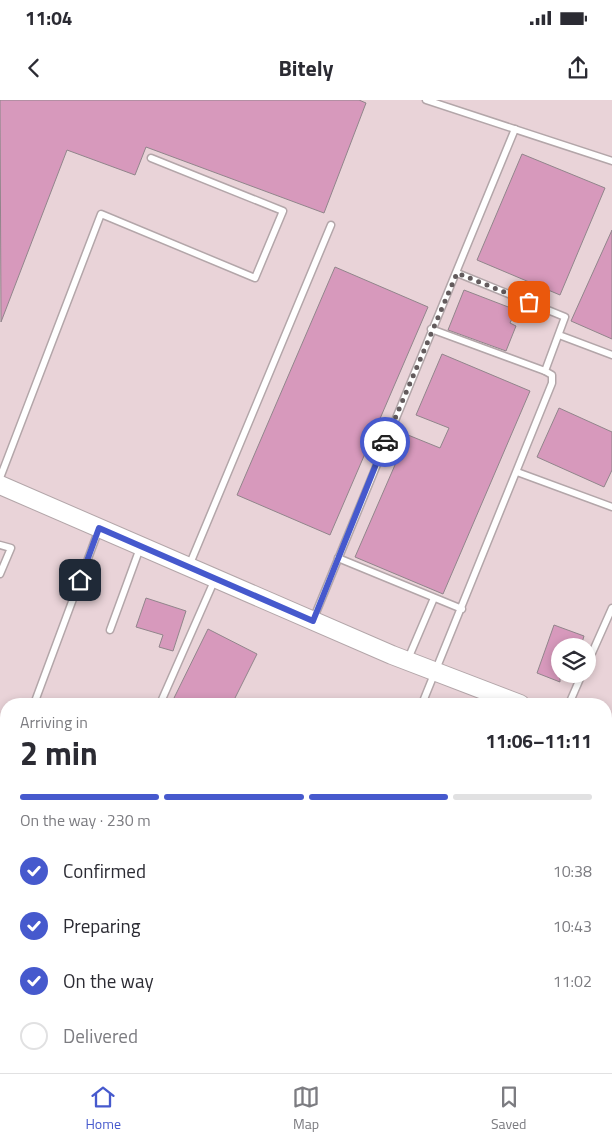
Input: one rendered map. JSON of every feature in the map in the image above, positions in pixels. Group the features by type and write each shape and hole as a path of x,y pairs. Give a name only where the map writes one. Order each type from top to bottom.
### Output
{"street":[{"path":"0,485 313,621 505,698"}],"lane":[{"path":"426,100 612,161"},
{"path":"313,621 431,329 457,273 515,129"},
{"path":"0,478 101,214 255,278 283,211 151,158"},
{"path":"188,567 331,225"},
{"path":"457,273 565,317 545,371"},
{"path":"425,698 552,383 552,375 545,371 431,329"},
{"path":"559,335 612,355"},
{"path":"516,472 612,507"},
{"path":"36,698 99,528"},
{"path":"0,545 11,548 0,574"},
{"path":"110,630 141,546"},
{"path":"338,558 462,609"},
{"path":"163,698 214,579"},
{"path":"407,660 434,598"},
{"path":"596,644 612,608"},
{"path":"572,698 578,683"}],"shaded area":[{"path":"0,100 612,100 612,698 0,698"}],"building":[{"path":"0,100 359,100 366,103 324,213 146,147 135,175 67,150 1,322"},
{"path":"522,154 605,188 560,295 477,260"},
{"path":"612,230 612,339 571,321"},
{"path":"335,267 428,307 330,535 237,495"},
{"path":"464,290 516,310 510,323 516,326 506,351 448,330"},
{"path":"442,354 530,391 443,594 355,557 408,435 440,448 449,428 416,415"},
{"path":"559,408 612,432 612,470 604,487 537,457"},
{"path":"146,598 186,611 173,651 159,647 163,635 136,627"},
{"path":"554,625 584,636 583,638 551,638 551,678 537,673"},
{"path":"208,629 257,654 235,698 174,698"}],"way so far":[{"path":"385,442 431,329 457,273 529,302"}],"route":[{"path":"80,580 99,528 313,621 385,442"}]}
